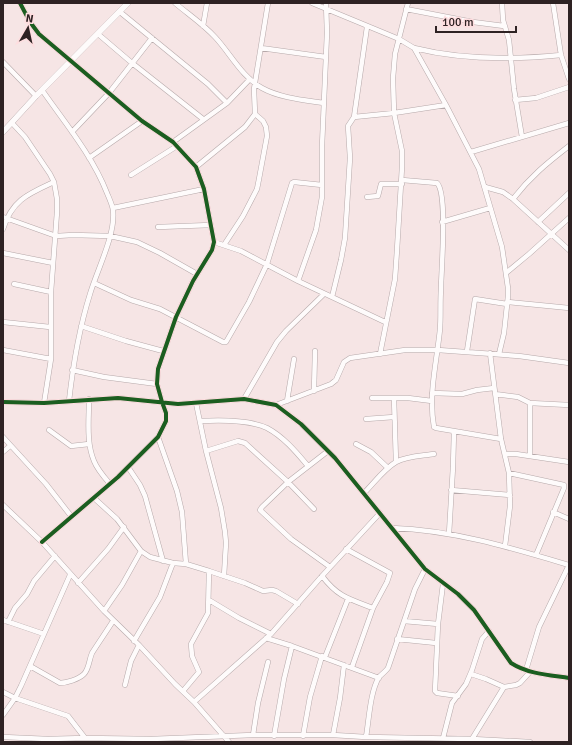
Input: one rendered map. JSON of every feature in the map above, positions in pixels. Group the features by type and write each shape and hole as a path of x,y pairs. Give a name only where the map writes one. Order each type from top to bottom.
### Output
{"street":[{"path":"20,3 35,29 142,122 173,142 196,168 204,189 214,242 208,258 197,274 176,316 163,351 158,369 157,384 166,413 166,420 158,437 110,484 42,542"},
{"path":"4,130 128,3"},
{"path":"175,3 214,36 255,83 268,91 324,103"},
{"path":"203,26 207,3"},
{"path":"196,168 245,127 255,114 255,83 262,32 268,3"},
{"path":"312,3 399,39 414,48 429,52 482,58 560,55"},
{"path":"298,281 316,230 320,212 326,57 326,3"},
{"path":"380,354 395,279 402,182 402,151 394,113 394,64 408,3"},
{"path":"502,3 503,20 509,40 515,100 522,137"},
{"path":"553,3 560,55 569,79"},
{"path":"406,9 473,22 504,26"},
{"path":"120,12 208,84 227,103"},
{"path":"332,297 342,260 345,238 350,158 348,126 354,117 367,26"},
{"path":"98,34 203,119"},
{"path":"72,132 109,94 152,38"},
{"path":"261,48 326,57"},
{"path":"414,48 471,152 485,187 502,247 508,288 504,333 499,354"},
{"path":"3,62 36,96"},
{"path":"173,142 227,103 250,79"},
{"path":"515,100 543,96 569,87"},
{"path":"42,90 94,166 113,208 110,236 81,326 72,370 69,401"},
{"path":"354,117 394,113 446,104"},
{"path":"224,245 243,216 257,189 267,136 266,126 255,114"},
{"path":"89,158 142,122"},
{"path":"12,123 32,146 54,182 57,212 51,292 51,359 44,403"},
{"path":"471,152 569,123"},
{"path":"131,175 177,146"},
{"path":"512,199 527,181 569,146"},
{"path":"3,229 5,217 20,200 27,194 54,182"},
{"path":"368,197 378,196 381,184 402,182 437,183 439,185 442,208 440,327 432,393 434,427 500,439"},
{"path":"94,283 130,300 160,309 176,316 223,342 226,342 249,302 267,264 292,183 322,185"},
{"path":"485,187 503,192 552,233 569,250"},
{"path":"113,208 204,189"},
{"path":"538,222 569,193"},
{"path":"442,222 490,208"},
{"path":"5,217 56,236 110,236 136,242 146,245 197,274"},
{"path":"506,273 569,218"},
{"path":"158,227 211,225"},
{"path":"214,242 241,251 324,294 386,322"},
{"path":"3,254 53,263"},
{"path":"14,284 51,292"},
{"path":"244,399 277,342 324,294"},
{"path":"467,351 475,299 569,308"},
{"path":"3,322 50,327"},
{"path":"81,326 126,341 163,351"},
{"path":"3,350 51,359"},
{"path":"276,405 314,391 336,380 344,362 347,359 405,350 467,351 569,363"},
{"path":"314,391 315,351"},
{"path":"490,353 500,439 509,472 510,495 505,546"},
{"path":"288,401 294,359"},
{"path":"72,370 110,378 157,384"},
{"path":"432,393 462,394 476,390 494,388"},
{"path":"495,394 518,397 530,403 569,405"},
{"path":"3,402 44,403 118,398 173,404 244,399 276,405 302,424 328,451 425,569 464,600 474,610 511,663 516,667 528,671 569,678"},
{"path":"372,398 432,401"},
{"path":"394,398 396,462"},
{"path":"89,399 89,444 94,463 110,484"},
{"path":"196,403 220,508 226,543 224,576"},
{"path":"530,403 530,456"},
{"path":"366,419 394,417"},
{"path":"200,421 232,421 266,428 275,433 296,452 308,466"},
{"path":"49,430 72,446 89,444"},
{"path":"449,534 454,431"},
{"path":"3,437 46,484 71,516"},
{"path":"158,437 177,491 182,512 186,564"},
{"path":"206,451 242,441 288,482 314,509"},
{"path":"356,444 371,452 388,468"},
{"path":"3,452 10,446"},
{"path":"328,451 288,482 260,510 291,539 330,567"},
{"path":"364,493 388,468 396,462 434,454"},
{"path":"505,454 569,462"},
{"path":"128,467 140,485 145,496 163,561"},
{"path":"509,472 561,483 564,485 536,555"},
{"path":"451,490 510,495"},
{"path":"94,498 114,516 142,551 150,557 173,563 186,564 245,583 263,591 276,591 298,604"},
{"path":"3,506 42,542 70,575 194,702 229,742"},
{"path":"553,512 569,519"},
{"path":"194,702 271,634 346,549 380,514"},
{"path":"78,583 101,558 124,527"},
{"path":"392,528 449,534 505,546 569,565 539,627 528,671 520,683 504,687 471,674"},
{"path":"346,549 388,571 390,574 373,608 352,667"},
{"path":"104,611 122,585 142,551"},
{"path":"8,622 15,608 55,556"},
{"path":"134,641 160,597 173,563"},
{"path":"366,737 373,694 379,678 388,668 415,589 425,569"},
{"path":"183,691 199,672 192,656 192,644 207,617 209,610 209,571"},
{"path":"3,715 15,698 70,575"},
{"path":"322,576 331,588 348,599 373,608"},
{"path":"443,584 436,643 435,692 458,696"},
{"path":"303,736 310,697 323,657 348,599"},
{"path":"209,600 239,618 271,634"},
{"path":"3,620 44,634"},
{"path":"30,666 60,683 64,683 83,675 93,652 114,621"},
{"path":"404,621 438,624"},
{"path":"443,740 452,703 466,684 471,674 482,639 489,631"},
{"path":"266,638 352,667 379,678"},
{"path":"398,639 436,643"},
{"path":"125,685 131,661 139,645"},
{"path":"274,736 284,679 292,646"},
{"path":"253,734 258,703 268,662"},
{"path":"333,735 344,665"},
{"path":"472,739 504,687"},
{"path":"3,692 15,698 68,716 86,739"},
{"path":"3,737 48,740 86,739 151,741 253,734 274,736 333,735 530,742"}],"cycle path":[{"path":"20,3 30,22 39,34 142,121 173,142 196,167 204,189 214,242 212,250 193,281 176,317 158,369 157,384 166,413 166,421 158,437 118,477 42,542"},
{"path":"3,402 44,403 118,398 178,404 244,399 276,405 301,424 335,458 425,569 458,594 474,610 511,663 524,670 569,678"}]}
